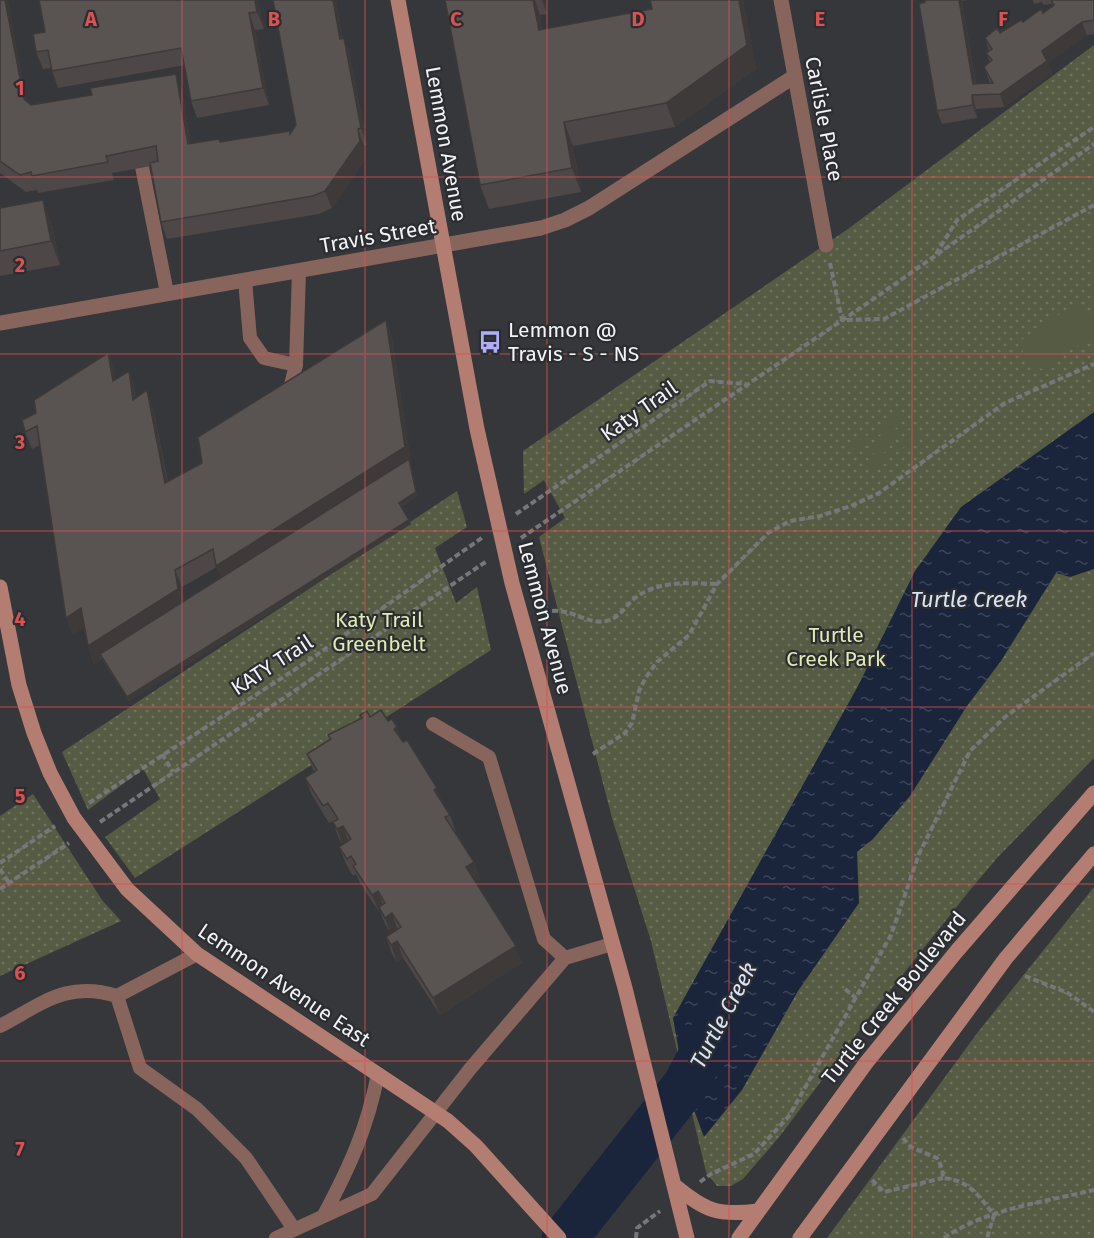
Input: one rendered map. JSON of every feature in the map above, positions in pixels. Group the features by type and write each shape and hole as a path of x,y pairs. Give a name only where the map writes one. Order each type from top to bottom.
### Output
{"main road":[{"name":"Lemmon Avenue","path":"398,0 477,429 512,583 625,988 687,1238"},
{"name":"Lemmon Avenue East","path":"0,587 20,685 34,733 50,773 74,818 101,857 134,896 197,954 442,1117 476,1146 559,1238"},
{"name":"Turtle Creek Boulevard","path":"739,1238 889,1035 956,952 1094,793"},
{"path":"800,1238 1006,958 1094,854"},
{"path":"674,1185 691,1199 719,1213 758,1211"}],"street":[{"name":"Carlisle Place","path":"781,0 826,245"},
{"name":"Travis Street","path":"0,323 542,228 566,220 589,208 795,76"}],"lane":[{"path":"142,167 167,293"},
{"path":"291,385 296,365 299,271"},
{"path":"245,280 250,338 264,358 296,365"},
{"path":"433,724 489,756 544,939 565,957"},
{"path":"276,1238 372,1194 442,1117 470,1069 565,957 612,944"},
{"path":"0,1026 68,990 99,990 117,996 197,954"},
{"path":"117,996 140,1068 196,1109 246,1158 294,1229"},
{"path":"324,1215 361,1141 370,1114 378,1074"}],"path":[{"path":"933,258 957,220 1094,127"},
{"path":"558,513 933,258 1094,144"},
{"path":"842,320 884,320 1094,205"},
{"path":"826,245 842,320"},
{"path":"593,754 626,733 632,723 639,691 646,677 662,657 689,635 717,584 778,526 851,506 879,493 992,411 1094,364"},
{"name":"Katy Trail","path":"555,488 710,381 747,384"},
{"name":"KATY Trail","path":"148,764 308,661 438,567"},
{"path":"552,611 572,612 588,620 605,622 613,619 634,598 653,588 674,583 717,584"},
{"path":"161,781 445,589"},
{"path":"711,1174 754,1154 789,1116 891,935 919,854 970,751 1005,717 1094,653"},
{"path":"162,754 173,772"},
{"path":"0,869 9,884"},
{"path":"0,889 15,880"},
{"path":"1025,976 1068,993 1094,1012"},
{"path":"844,989 856,998"},
{"path":"903,1138 911,1147 937,1158 942,1168 943,1178"},
{"path":"872,1180 884,1192 943,1178 964,1183 975,1190 994,1215"},
{"path":"944,1238 962,1225 1094,1190"},
{"path":"987,1238 994,1215"},
{"path":"636,1238 637,1228 646,1221"}],"green space":[{"name":"Turtle Creek Park","path":"1094,45 1094,758 998,857 970,890 876,1008 780,1136 743,1179 731,1186 717,1186 706,1172 651,941 612,818 539,537 565,518 544,480 524,494 523,451 848,229"},
{"path":"1073,305 1080,306 1094,326 1093,335 1043,369 1032,367 1020,346 1023,339"},
{"path":"900,413 903,418 853,453 849,448"},
{"path":"907,422 911,427 861,462 857,457"},
{"path":"915,431 919,436 869,472 865,467"},
{"name":"Katy Trail Greenbelt","path":"457,491 467,527 435,548 456,603 477,587 491,650 135,878 105,837 160,799 143,769 88,810 62,752"},
{"path":"33,794 102,900 121,921 0,976 0,816"},
{"path":"1094,887 1094,1238 827,1238 978,1032"}],"water":[{"name":"Turtle Creek","path":"1094,412 1094,569 1070,577 1056,573 1001,661 967,706 910,796 873,839 857,852 859,903 798,991 742,1090 704,1137 685,1086 673,1018 858,686 915,571 961,507"}],"building":[{"path":"0,0 5,0 24,99 31,105 92,95 90,88 176,74 188,144 219,139 220,142 290,131 290,134 296,125 273,0 333,0 340,39 344,38 361,128 358,129 360,141 325,191 313,196 161,222 150,163 158,161 156,146 106,156 108,162 32,176 31,172 20,175 0,161"},
{"path":"39,0 255,0 257,12 249,13 263,88 191,101 181,48 52,71 48,50 36,52 33,34 45,32"},
{"path":"445,0 533,0 539,30 652,9 650,0 739,0 747,45 666,103 564,122 572,168 480,185"},
{"path":"925,0 959,0 973,84 993,83 984,67 992,60 986,53 992,49 985,38 997,28 1000,33 1021,20 1023,22 1041,9 1043,13 1054,5 1051,0 1094,0 1094,20 1082,22 1042,51 1047,61 1000,94 972,95 973,105 937,111 919,4"},
{"path":"43,200 51,241 0,251 0,208"},
{"path":"386,320 405,447 216,566 213,549 175,570 178,589 88,646 81,608 66,618 37,426 25,432 22,420 36,413 34,400 108,353 113,381 129,371 133,400 147,390 165,483 202,463 198,437"},
{"path":"409,459 416,492 399,503 409,520 127,697 100,654"},
{"path":"381,710 388,721 392,719 397,727 394,729 403,742 407,740 437,788 434,790 450,815 445,817 474,862 466,867 516,946 433,998 397,941 391,945 386,937 401,927 392,913 385,918 379,907 385,903 378,891 372,895 353,866 356,864 351,856 347,859 339,847 351,839 343,826 337,829 333,822 338,819 328,803 323,806 305,778 317,770 307,754 331,739 328,735 362,718 360,715 367,711 370,717"}],"waterway":[{"name":"Turtle Creek","path":"565,1238 685,1086 715,1030"}],"place":[{"name":"Lemmon @ Travis - S - NS","path":"490,342"}]}
